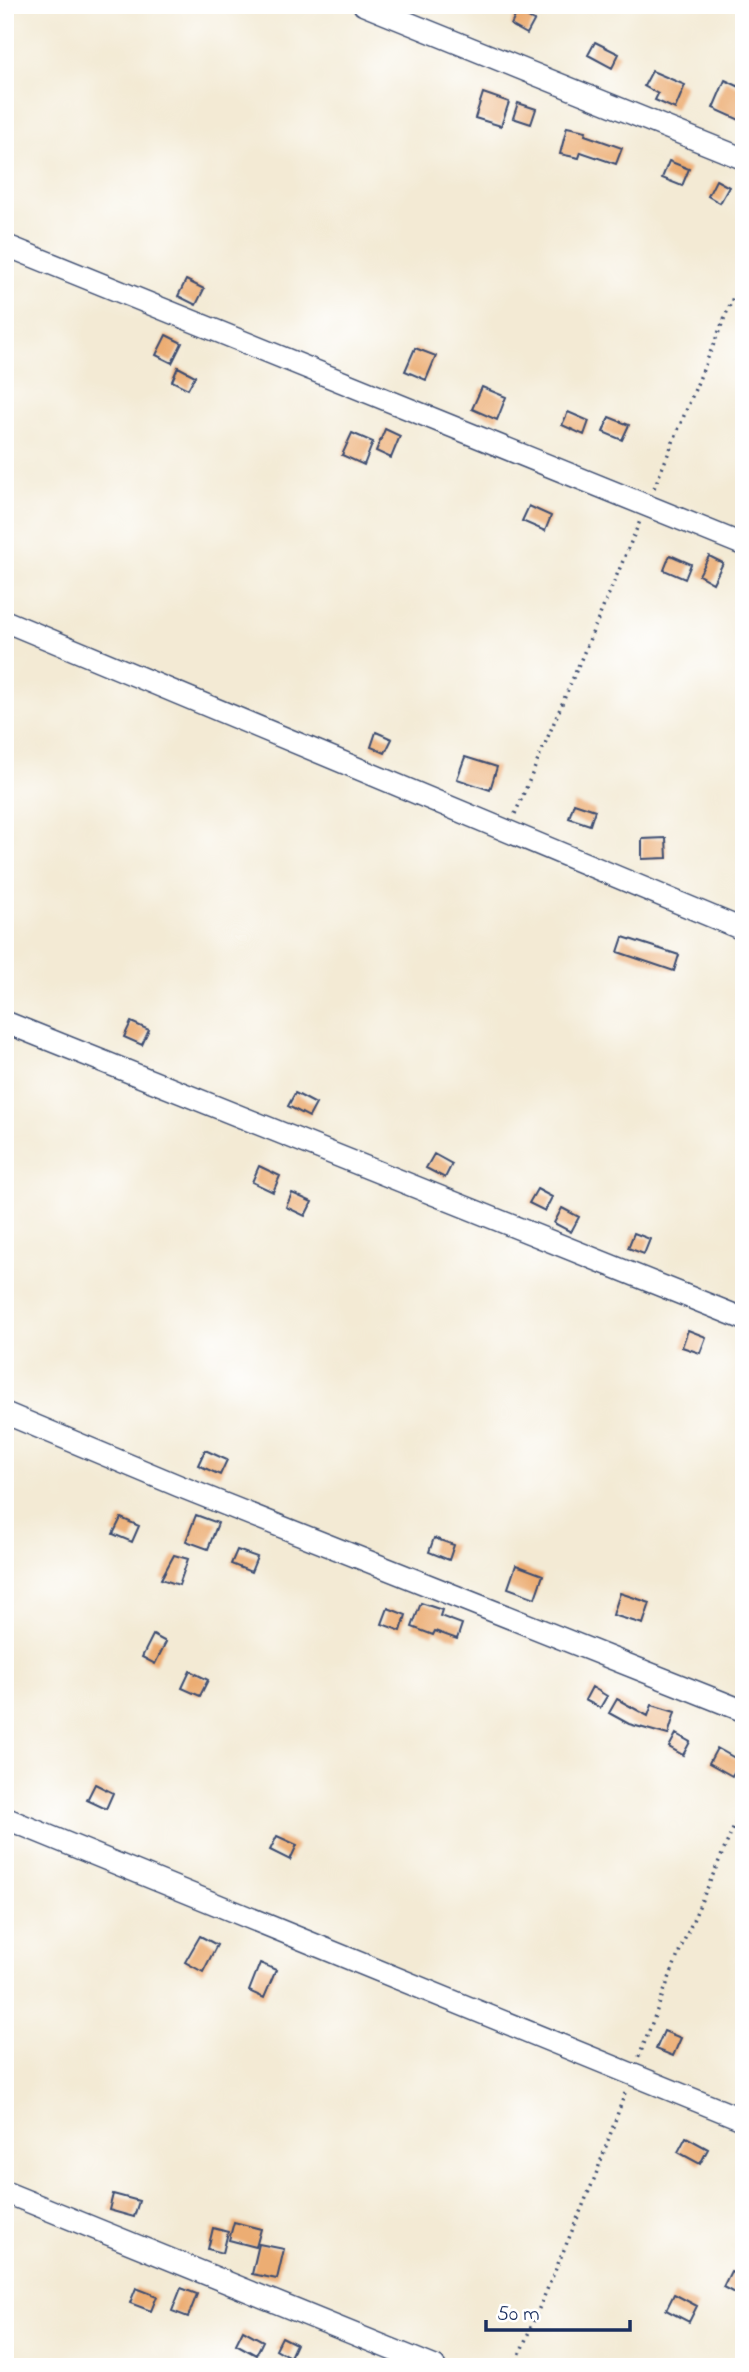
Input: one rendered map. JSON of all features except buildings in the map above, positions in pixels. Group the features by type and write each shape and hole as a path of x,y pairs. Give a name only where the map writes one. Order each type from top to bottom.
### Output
{"street":[{"path":"364,5 744,159"},
{"path":"5,245 744,545"},
{"path":"5,621 744,930"},
{"path":"5,1022 744,1319"},
{"path":"5,1413 179,1486 744,1711"},
{"path":"5,1818 744,2120"},
{"path":"5,2192 435,2367"}],"path":[{"path":"508,832 744,271"}]}
